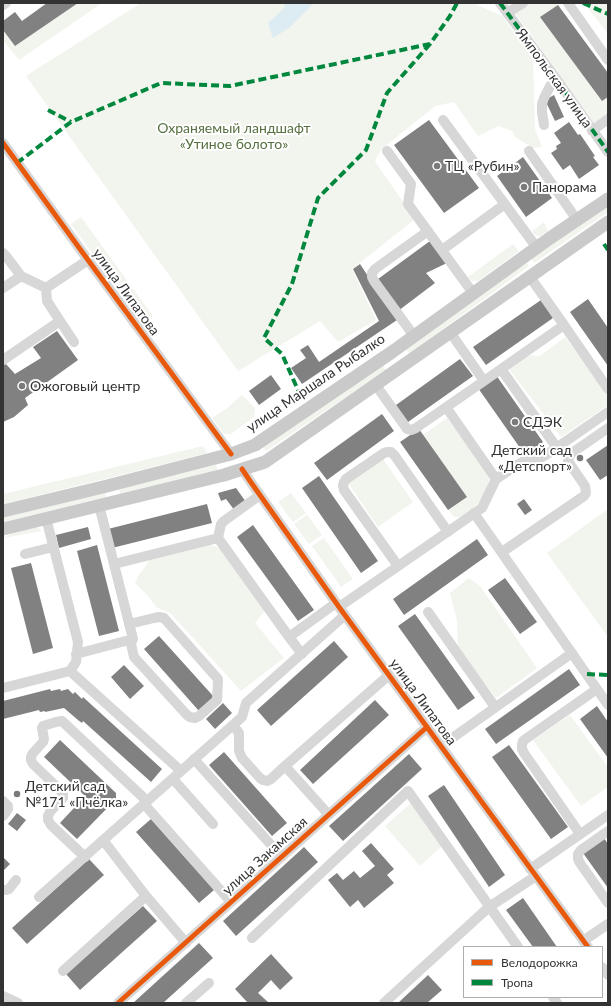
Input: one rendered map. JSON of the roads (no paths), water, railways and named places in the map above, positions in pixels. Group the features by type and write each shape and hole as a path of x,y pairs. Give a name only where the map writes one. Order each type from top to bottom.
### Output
{"main road":[{"name":"улица Маршала Рыбалко","path":"3,511 231,454 255,445 392,352 473,293 608,199"},
{"path":"3,529 224,475 265,462 608,222"},
{"path":"392,352 387,358 389,365 396,367 403,365"},
{"name":"улица Липатова","path":"231,454 242,469"},
{"path":"103,487 111,493 104,504"}],"street":[{"name":"Ямпольская улица","path":"500,3 608,152"},
{"path":"507,13 523,3"},
{"path":"568,3 608,60"},
{"path":"544,125 542,104 550,86 557,80"},
{"path":"592,131 608,119"},
{"path":"443,120 537,248"},
{"name":"улица Липатова","path":"3,143 231,454"},
{"path":"387,151 411,184 408,204 473,293"},
{"path":"529,151 577,220"},
{"path":"442,250 504,204"},
{"path":"414,336 374,281 372,273 375,269 428,231"},
{"path":"3,253 20,276 46,288"},
{"path":"46,288 88,260"},
{"path":"3,288 20,276"},
{"path":"530,276 608,389"},
{"path":"46,288 47,301 74,342"},
{"path":"3,360 60,321"},
{"path":"375,384 404,426 411,430 564,325"},
{"path":"450,332 484,381"},
{"path":"502,369 556,448"},
{"path":"446,407 496,479"},
{"path":"289,637 340,608 482,508 496,479 524,461 540,458 608,412"},
{"path":"502,552 584,496 586,493 585,486 570,464 568,460 569,457 572,453 608,428"},
{"path":"398,566 344,490 343,486 346,479 384,453 391,452 395,456 448,532"},
{"name":"улица Липатова","path":"242,469 340,608 585,944"},
{"path":"260,495 221,524 218,538 302,654"},
{"path":"104,504 114,564 129,624 133,639 131,644 134,657 190,718 195,718 217,700 218,679 164,618 159,617 129,624"},
{"path":"474,513 608,705"},
{"path":"3,688 70,671 76,662 78,642 46,518"},
{"path":"114,564 218,538"},
{"path":"25,554 53,547"},
{"path":"39,897 242,717 246,703 302,654 340,608"},
{"path":"428,612 495,707"},
{"path":"76,654 133,639"},
{"path":"441,746 572,653"},
{"path":"70,671 181,771"},
{"path":"232,725 238,733 239,752 242,758 260,778 267,781 389,675"},
{"path":"580,834 524,753 522,745 523,741 527,738 597,689"},
{"path":"85,857 48,820 50,812 63,798 63,794 33,764 31,760 31,757 43,742 43,726 56,722 62,721 145,803 231,902"},
{"name":"улица Закамская","path":"118,1003 427,727"},
{"path":"194,759 282,857"},
{"path":"286,766 329,815"},
{"path":"172,778 213,824"},
{"path":"252,938 408,792 517,946"},
{"path":"3,801 8,806 8,809 3,816"},
{"path":"384,1003 490,907 580,834 608,815"},
{"path":"608,831 581,850 578,854 580,863 608,902"},
{"path":"103,840 146,896 186,943"},
{"path":"3,890 9,889 16,880"},
{"path":"63,971 146,896"},
{"path":"585,944 608,924"},
{"path":"186,1003 210,983"},
{"path":"3,996 15,1002"}],"place":[{"name":"ТЦ «Рубин»","path":"437,166"},
{"name":"Панорама","path":"524,187"},
{"name":"Ожоговый центр","path":"22,386"},
{"name":"СДЭК","path":"515,422"},
{"name":"Детский сад «Детспорт»","path":"580,458"},
{"name":"Детский сад №171 «Пчёлка»","path":"17,794"}],"park label":[{"name":"Охраняемый ландшафт «Утиное болото»","path":"234,136"}]}
